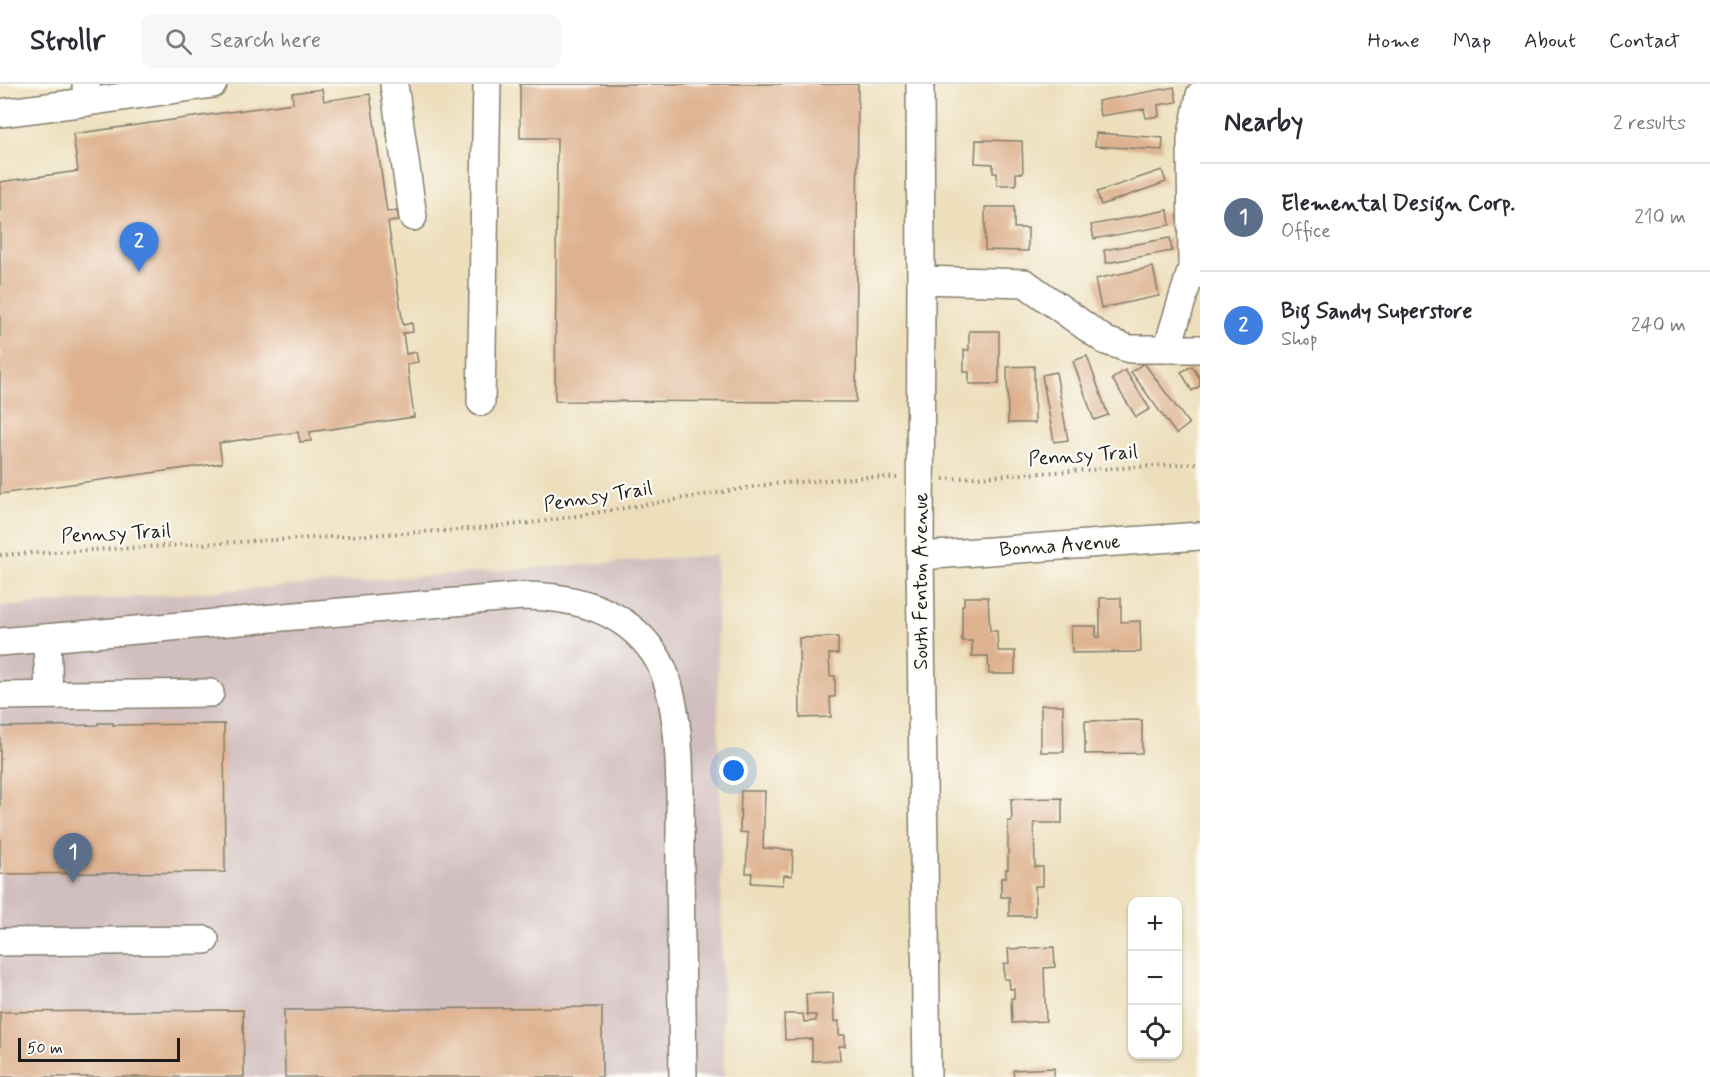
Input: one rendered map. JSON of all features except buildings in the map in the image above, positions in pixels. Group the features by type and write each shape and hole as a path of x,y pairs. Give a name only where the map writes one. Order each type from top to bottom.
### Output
{"street":[{"path":"0,113 86,93 213,84"},
{"path":"394,84 412,217"},
{"path":"481,402 487,84"},
{"name":"South Fenton Avenue","path":"920,84 920,556 927,1077"},
{"path":"1167,349 1192,268 1191,139 1200,95"},
{"path":"921,280 1025,283 1106,341 1130,349 1200,349"},
{"name":"Bonna Avenue","path":"920,556 1200,536"},
{"path":"0,642 522,596 553,597 584,603 609,613 632,627 655,654 664,670 674,708 678,779 683,1077"},
{"path":"47,638 49,695"},
{"path":"0,696 210,693"},
{"path":"0,942 205,940"}],"path":[{"name":"Pennsy Trail","path":"0,555 459,530 539,522 771,484 868,477 950,480 1200,463"}],"shaded area":[{"path":"716,555 724,1077 0,1077 0,607"}],"place":[{"name":"Big Sandy Superstore","path":"139,272"},
{"name":"Elemental Design Corp.","path":"73,883"}]}
